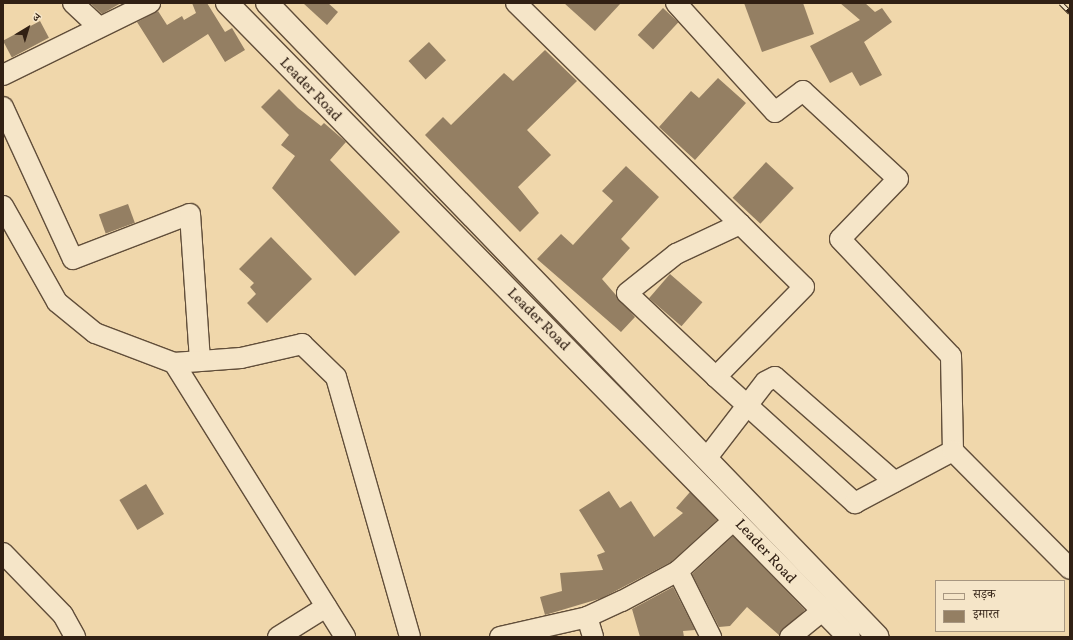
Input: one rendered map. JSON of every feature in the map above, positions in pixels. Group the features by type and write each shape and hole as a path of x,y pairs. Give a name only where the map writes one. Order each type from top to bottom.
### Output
{"main road":[{"name":"Leader Road","path":"228,3 709,497 735,519 822,611 849,637"},
{"name":"Leader Road","path":"267,3 878,637"}],"street":[{"path":"73,3 99,27"},
{"path":"516,3 804,287 716,377"},
{"path":"676,3 775,112 803,91 898,179 840,239 951,356 953,452 1070,569"},
{"path":"3,75 99,27 139,5"},
{"path":"3,107 73,260 190,214 200,361"},
{"path":"3,206 58,302 95,333 174,363 241,358 302,344 336,377 410,637"},
{"path":"740,224 676,254 627,293 716,377 855,503 953,452"},
{"path":"174,363 345,637"},
{"path":"706,459 765,382 775,376 895,482"},
{"path":"500,637 588,617 678,571 735,519"},
{"path":"3,553 63,615 75,637"},
{"path":"678,571 711,637"},
{"path":"278,637 326,607"},
{"path":"790,637 822,611"},
{"path":"588,617 593,637"}],"building":[{"path":"90,3 121,3 102,14"},
{"path":"192,3 207,3 225,32 232,28 245,50 225,62 208,34 163,63 137,22 158,11 167,25 182,16 184,20 196,13"},
{"path":"303,3 328,3 338,12 327,25"},
{"path":"564,3 621,3 595,31"},
{"path":"744,3 803,3 814,34 762,52"},
{"path":"840,3 865,3 875,12 882,8 892,22 864,42 882,75 860,86 852,72 830,83 810,46 860,20"},
{"path":"663,8 678,22 653,49 638,35"},
{"path":"40,21 49,38 12,57 3,41"},
{"path":"429,42 446,60 426,79 409,61"},
{"path":"545,50 577,81 527,130 551,155 518,187 539,213 520,232 425,135 443,117 451,125 504,73 513,81"},
{"path":"718,78 746,103 695,160 659,127 691,91 699,98"},
{"path":"279,89 298,108 321,126 324,123 346,142 330,160 400,232 355,276 272,188 295,156 281,145 289,135 261,107"},
{"path":"766,162 794,188 760,224 733,198"},
{"path":"626,166 659,197 621,239 630,248 602,279 635,317 621,332 537,259 561,234 573,245 613,201 602,191"},
{"path":"128,204 135,223 106,233 99,215"},
{"path":"271,237 312,279 267,323 247,303 256,294 250,287 254,283 239,269"},
{"path":"670,274 702,302 681,326 649,298"},
{"path":"146,484 164,514 137,530 119,500"},
{"path":"609,491 620,508 631,501 654,537 683,513 676,508 690,492 717,520 671,562 602,598 545,615 540,597 562,591 560,573 603,570 597,555 605,552 579,510"},
{"path":"733,536 805,610 779,635 747,607 730,626 719,627 692,574"},
{"path":"673,587 695,630 683,631 684,637 640,637 632,609"}],"railway":[{"path":"1061,3 1070,12"}]}
